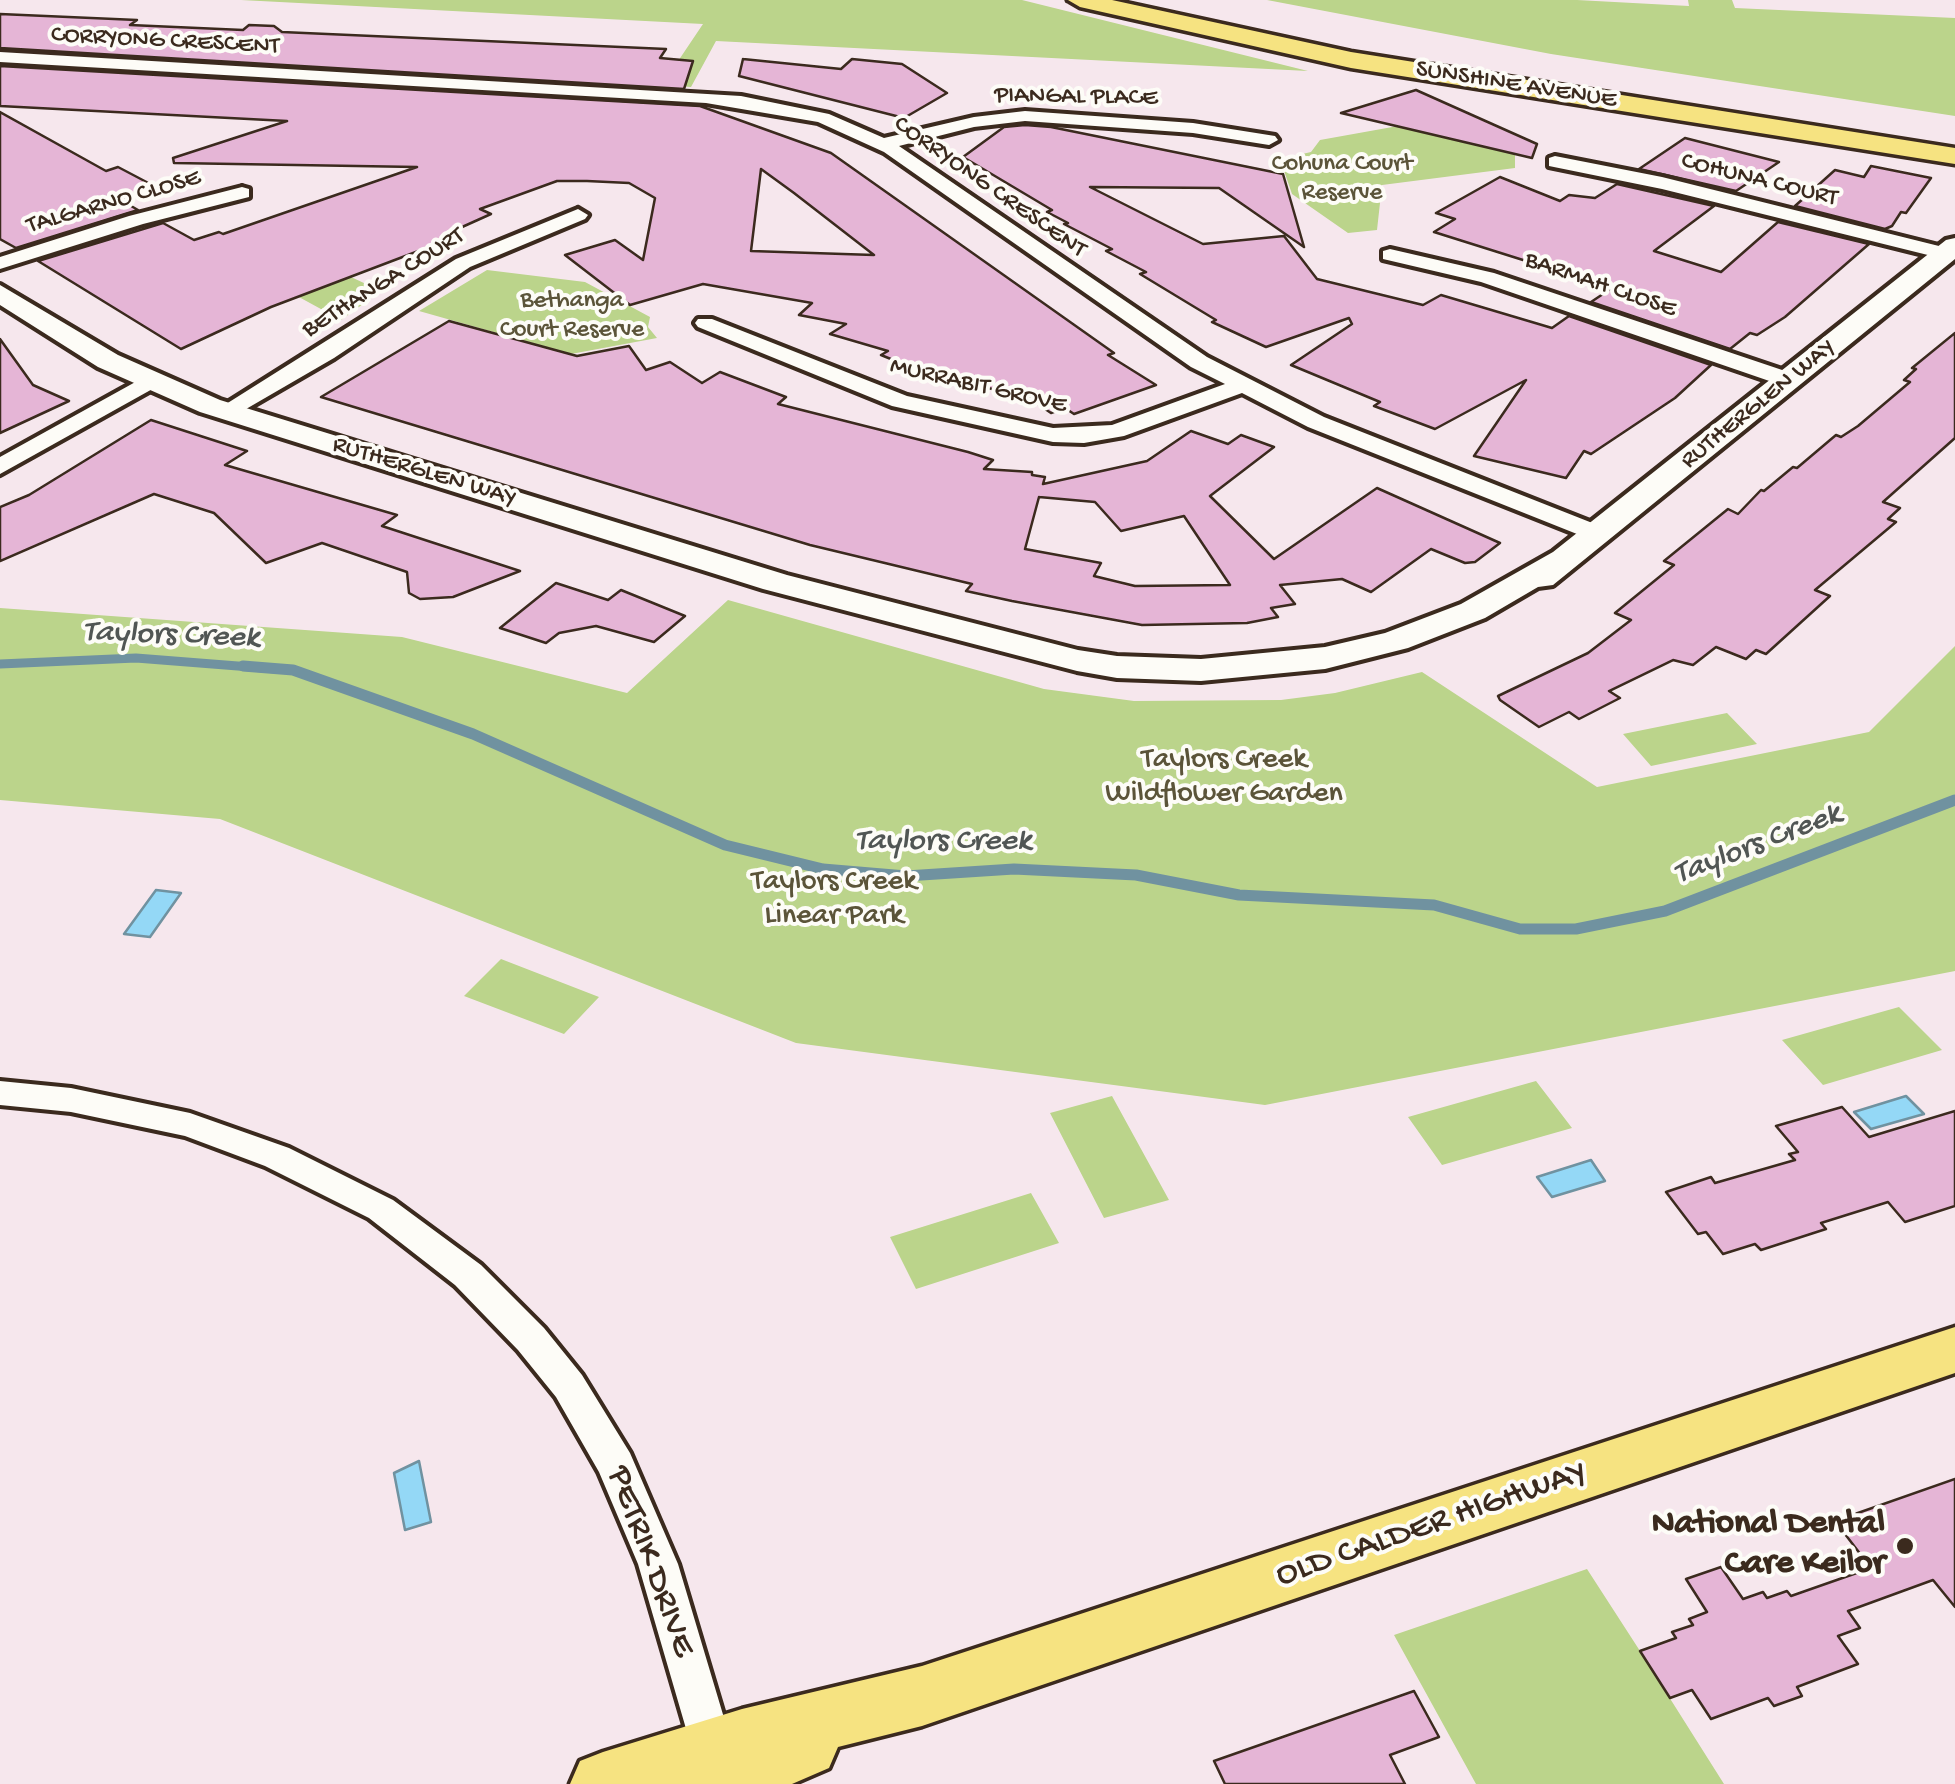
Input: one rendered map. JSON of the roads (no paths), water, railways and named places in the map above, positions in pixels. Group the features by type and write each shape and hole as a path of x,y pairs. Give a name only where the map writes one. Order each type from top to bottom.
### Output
{"main road":[{"name":"SUNSHINE AVENUE","path":"1080,0 1364,62 1955,156"},
{"name":"SUNSHINE AVENUE","path":"1178,0 1502,65 1955,137"},
{"name":"OLD CALDER HIGHWAY","path":"603,1784 716,1772 908,1700 1955,1350"}],"street":[{"name":"CORRYONG CRESCENT","path":"0,58 741,101 823,118 883,144 1184,353 1243,385 1316,422 1596,533"},
{"name":"PIANGAL PLACE","path":"883,144 974,122 1025,116 1183,127 1269,140"},
{"name":"COHUNA COURT","path":"1556,162 1952,250"},
{"name":"TALGARNO CLOSE","path":"0,263 136,220 242,194"},
{"name":"BETHANGA COURT","path":"226,411 326,354 463,263 578,214"},
{"name":"RUTHERGLEN WAY","path":"0,293 148,382 226,411 868,608 963,644 1070,672 1138,681 1238,682 1335,670 1432,644 1487,620 1952,250"},
{"name":"BARMAH CLOSE","path":"1390,254 1487,277 1789,380"},
{"name":"MURRABIT GROVE","path":"705,323 900,400 1054,435 1116,431 1243,385"},
{"path":"0,467 148,382"},
{"name":"PETRIK DRIVE","path":"0,1094 72,1100 190,1126 276,1157 381,1209 468,1275 531,1339 570,1386 609,1452 658,1564 716,1772"}],"water":[{"path":"156,890 181,893 150,937 124,934"},
{"path":"1906,1096 1924,1114 1871,1129 1854,1112"},
{"path":"1591,1160 1605,1181 1552,1197 1537,1177"},
{"path":"419,1461 431,1522 405,1530 394,1473"}],"waterway":[{"name":"Taylors Creek","path":"0,664 136,658 276,669"},
{"name":"Taylors Creek","path":"243,666 293,670 473,734 725,845 823,869 906,876 1014,869 1136,875 1239,895 1434,905 1520,929 1576,929 1665,911 1955,800"}],"place":[{"name":"National Dental Care Keilor","path":"1905,1546"}],"park label":[{"name":"Cohuna Court Reserve","path":"1342,180"},
{"name":"Bethanga Court Reserve","path":"572,316"},
{"name":"Taylors Creek Wildflower Garden","path":"1224,778"},
{"name":"Taylors Creek Linear Park","path":"834,900"}]}
